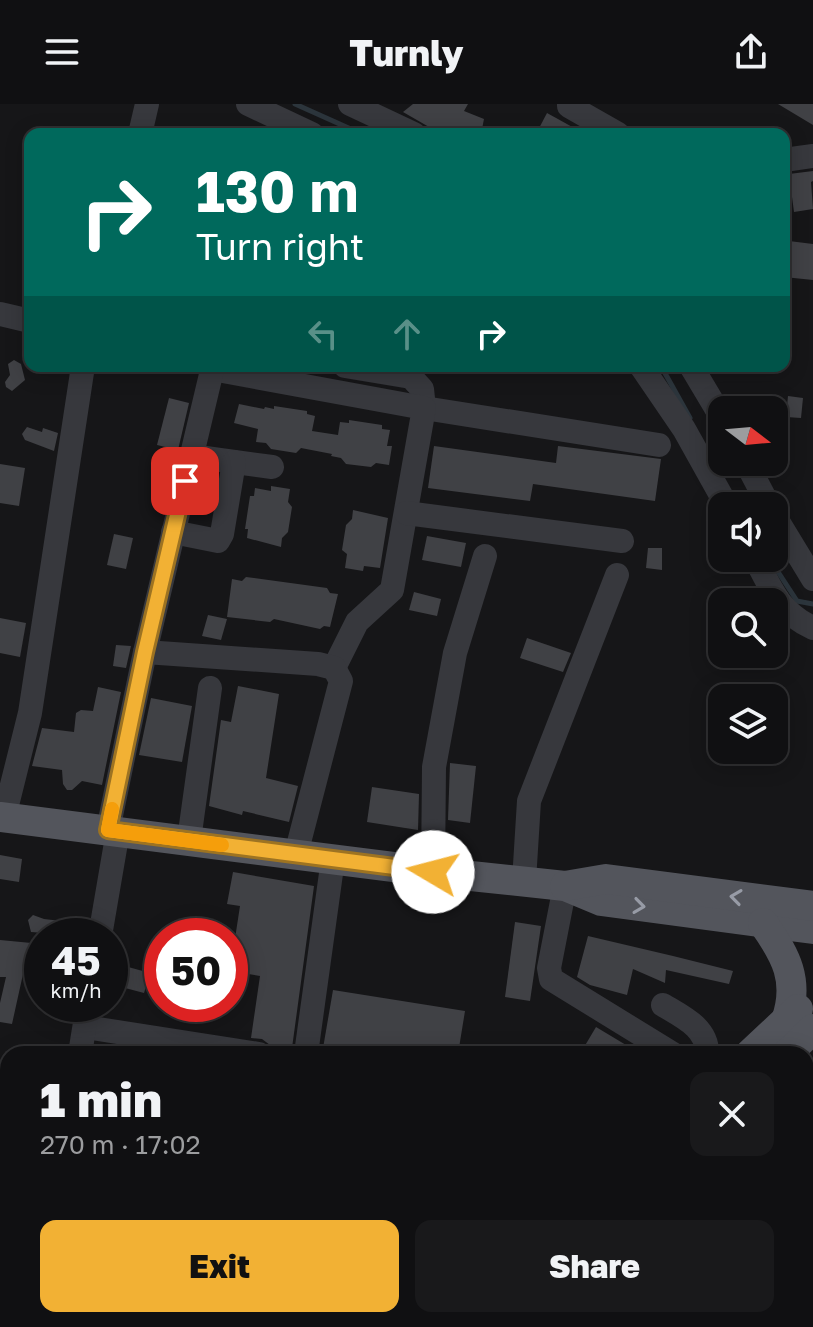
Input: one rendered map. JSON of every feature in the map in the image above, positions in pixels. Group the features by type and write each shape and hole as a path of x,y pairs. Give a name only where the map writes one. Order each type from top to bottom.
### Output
{"main road":[{"path":"2,817 565,886 601,901 793,908 813,929"},
{"path":"793,908 779,945 791,975 792,1003 800,1035"},
{"path":"800,1035 813,993"},
{"path":"771,1046 800,1035"}],"street":[{"path":"141,128 147,104"},
{"path":"248,104 280,127"},
{"path":"350,104 401,128"},
{"path":"569,104 608,128"},
{"path":"790,159 813,156"},
{"path":"0,314 24,320"},
{"path":"0,329 24,331"},
{"path":"2,817 30,713 82,372"},
{"path":"102,918 113,830 145,652 211,372"},
{"path":"233,372 424,408 659,445"},
{"path":"334,668 357,622 392,590 424,408 422,389 411,377 381,372"},
{"path":"645,372 684,429 719,492"},
{"path":"695,372 709,396"},
{"path":"191,456 272,467"},
{"path":"173,532 218,541 222,534 234,462"},
{"path":"406,513 622,541"},
{"path":"788,538 813,579"},
{"path":"433,872 434,767 455,653 485,556"},
{"path":"762,572 779,604 797,620 813,628"},
{"path":"524,881 529,801 617,575"},
{"path":"145,652 318,664 334,668 341,681 296,854"},
{"path":"189,840 210,688"},
{"path":"307,1046 333,859"},
{"path":"565,886 549,968 551,979 660,1046"},
{"path":"663,1005 697,1026 707,1046"},
{"path":"81,1046 85,1022"},
{"path":"113,1022 223,1046"}],"building":[{"path":"413,104 468,104 464,111 484,119 482,128 431,128 403,112"},
{"path":"778,104 813,104 813,125"},
{"path":"547,113 574,128 539,128"},
{"path":"813,171 813,209 794,212 790,174"},
{"path":"790,241 813,244 813,280 790,278"},
{"path":"14,360 21,364 25,380 12,391 5,382 10,375 8,364"},
{"path":"788,396 803,398 801,418 788,417"},
{"path":"169,398 189,403 178,450 157,445"},
{"path":"239,404 264,409 274,409 274,406 307,411 307,414 315,416 312,431 338,435 340,422 349,423 349,420 382,425 382,429 390,430 387,446 392,446 389,465 376,463 371,467 346,464 332,454 301,448 296,453 271,449 266,443 256,442 258,429 234,423"},
{"path":"27,427 58,433 54,451 25,440 22,434"},
{"path":"434,446 556,463 558,446 661,459 655,501 533,484 530,501 428,488"},
{"path":"0,464 25,468 19,506 0,503"},
{"path":"271,486 290,489 288,502 292,507 288,532 282,538 281,547 247,538 248,529 245,529 250,496 254,496 255,488 271,491"},
{"path":"353,510 388,518 380,568 364,566 363,571 345,568 347,554 342,550 346,525 352,519"},
{"path":"114,534 133,538 126,569 107,565"},
{"path":"427,536 466,543 461,567 422,560"},
{"path":"648,548 662,548 662,570 646,568"},
{"path":"246,577 327,588 330,593 338,594 330,627 320,629 274,619 270,622 227,617 232,579 242,581"},
{"path":"414,592 441,599 437,616 409,610"},
{"path":"208,615 227,619 221,640 202,636"},
{"path":"0,618 26,623 20,657 0,653"},
{"path":"527,638 571,653 563,672 520,658"},
{"path":"116,645 131,646 126,668 113,666"},
{"path":"238,686 279,694 266,778 298,786 289,822 209,806 221,720 231,722"},
{"path":"98,687 121,692 102,785 82,781 72,790 67,790 63,784 62,770 32,766 42,728 74,732 76,713 93,711"},
{"path":"151,698 192,706 182,762 139,755"},
{"path":"450,763 476,766 470,823 448,820"},
{"path":"372,787 419,794 418,830 367,822"},
{"path":"0,855 22,859 19,882 0,879"},
{"path":"233,872 314,886 292,1046 270,1045 262,1039 251,1038 260,976 248,974 248,918 238,918 240,906 227,904"},
{"path":"515,922 541,926 530,1001 505,997"},
{"path":"588,936 733,971 729,984 666,970 665,983 633,969 627,995 590,985 577,977"},
{"path":"0,940 24,942 24,970 12,1024 0,1022 0,1003 6,977 0,977"},
{"path":"128,967 144,971 144,993 128,989"},
{"path":"333,990 465,1011 459,1046 323,1046"},
{"path":"596,1027 628,1046 585,1046"}],"waterway":[{"path":"295,104 349,128"},
{"path":"664,372 690,418"},
{"path":"778,572 797,601 813,604"}],"slow traffic":[{"path":"112,809 108,830 222,845"}],"route":[{"path":"185,481 108,830 433,872"}]}
